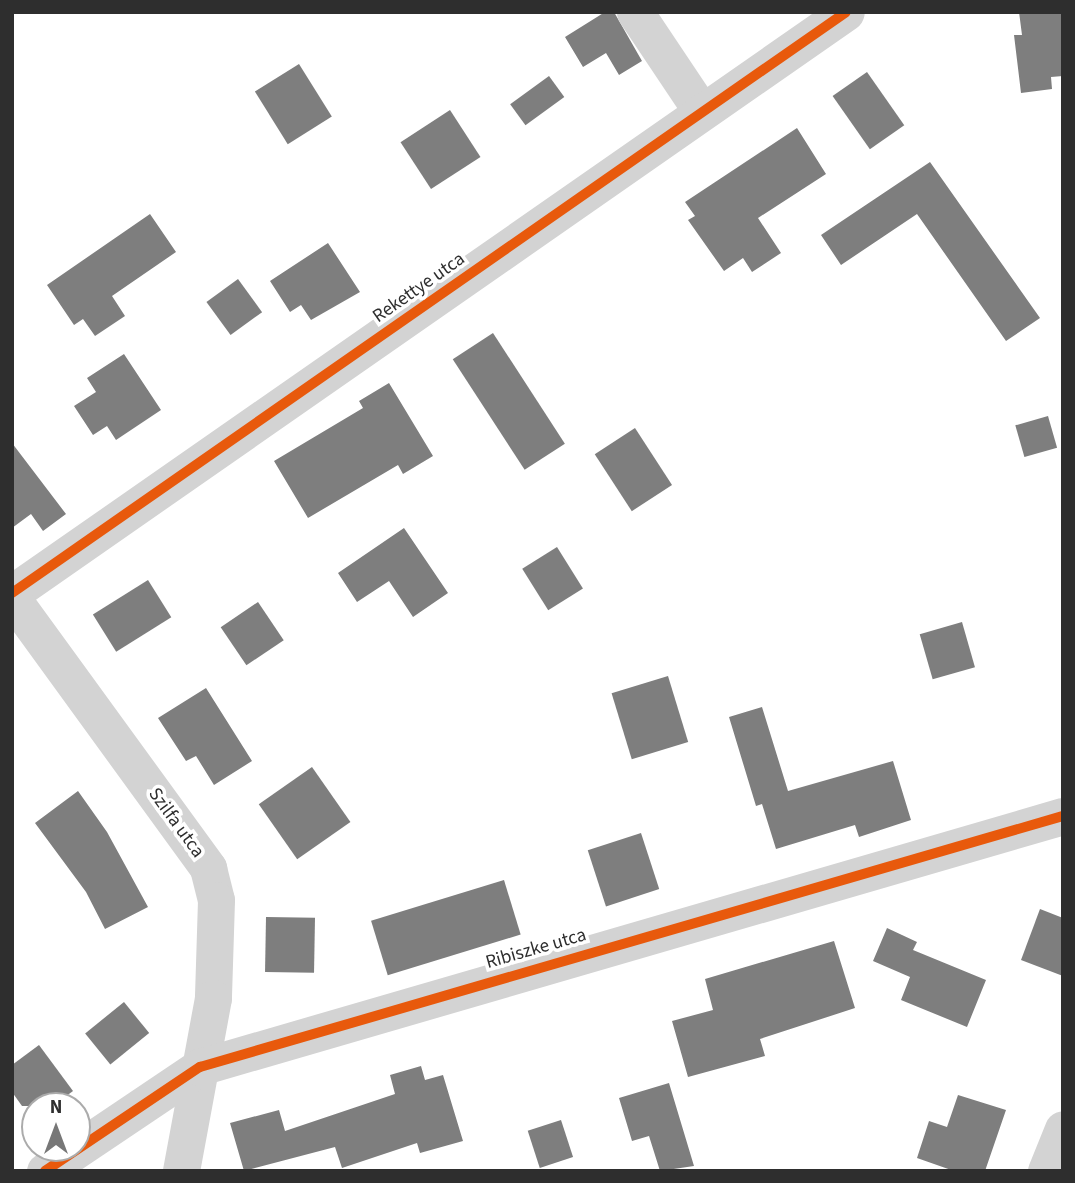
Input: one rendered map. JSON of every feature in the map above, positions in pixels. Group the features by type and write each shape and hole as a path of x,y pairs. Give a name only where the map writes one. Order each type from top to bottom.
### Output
{"street":[{"path":"635,12 702,112"},
{"name":"Rekettye utca","path":"12,595 846,12"},
{"name":"Szilfa utca","path":"12,595 208,868 217,945 200,1067 181,1171"},
{"name":"Ribiszke utca","path":"45,1171 200,1067 1063,816"},
{"path":"1046,1171 1063,1129"}],"building":[{"path":"605,12 614,12 642,61 619,75 606,53 583,67 565,37"},
{"path":"1019,12 1063,12 1063,76 1051,77 1052,89 1021,93 1014,35 1022,35"},
{"path":"299,64 332,117 288,144 255,92"},
{"path":"867,72 904,125 870,149 833,96"},
{"path":"549,76 564,97 525,125 510,104"},
{"path":"450,110 480,157 431,189 401,142"},
{"path":"797,128 826,174 758,218 781,253 752,272 743,258 724,271 688,220 695,216 685,202"},
{"path":"930,162 1040,318 1006,341 917,214 841,265 821,235"},
{"path":"150,214 176,252 112,296 125,316 95,336 83,319 74,325 47,285"},
{"path":"328,243 360,292 311,320 301,305 290,312 270,281"},
{"path":"238,279 262,312 231,335 206,302"},
{"path":"493,333 565,444 525,470 453,359"},
{"path":"124,354 161,410 116,440 107,426 93,435 74,406 96,392 87,378"},
{"path":"389,383 433,456 403,474 398,465 308,518 274,461 363,408 359,401"},
{"path":"1048,416 1057,448 1024,457 1015,425"},
{"path":"635,428 672,485 632,511 595,454"},
{"path":"12,443 66,514 43,531 31,514 12,528"},
{"path":"404,528 448,593 413,617 389,581 357,602 338,573"},
{"path":"557,547 583,589 548,610 522,569"},
{"path":"148,580 171,617 116,652 93,614"},
{"path":"258,602 284,640 246,665 221,627"},
{"path":"962,622 975,667 933,679 920,634"},
{"path":"668,676 688,742 632,759 612,693"},
{"path":"206,688 252,761 214,785 196,756 186,761 158,718"},
{"path":"762,707 788,791 893,761 911,820 859,837 855,825 776,849 762,804 756,806 729,717"},
{"path":"312,767 350,822 297,859 259,804"},
{"path":"78,791 107,832 148,907 105,929 86,892 35,823"},
{"path":"641,833 659,889 606,906 588,850"},
{"path":"504,880 521,935 388,975 371,921"},
{"path":"1040,909 1063,918 1063,976 1021,960"},
{"path":"266,917 315,918 314,973 265,972"},
{"path":"887,928 917,942 913,950 986,980 967,1027 901,1000 910,977 873,961"},
{"path":"834,941 855,1008 760,1039 765,1056 688,1077 672,1021 713,1010 705,979"},
{"path":"124,1002 149,1033 110,1065 85,1033"},
{"path":"39,1045 73,1091 21,1092 21,1105 12,1092 12,1065"},
{"path":"421,1066 425,1080 443,1075 463,1141 420,1153 417,1143 342,1168 335,1147 244,1171 230,1123 279,1110 285,1131 395,1094 390,1075"},
{"path":"669,1083 694,1166 660,1171 649,1136 632,1141 619,1098"},
{"path":"958,1095 1006,1110 985,1171 954,1171 917,1158 929,1121 947,1127"},
{"path":"561,1120 573,1157 540,1168 528,1131"}],"cycle path":[{"path":"12,593 846,12"},
{"path":"45,1171 200,1067 1063,816"}]}
